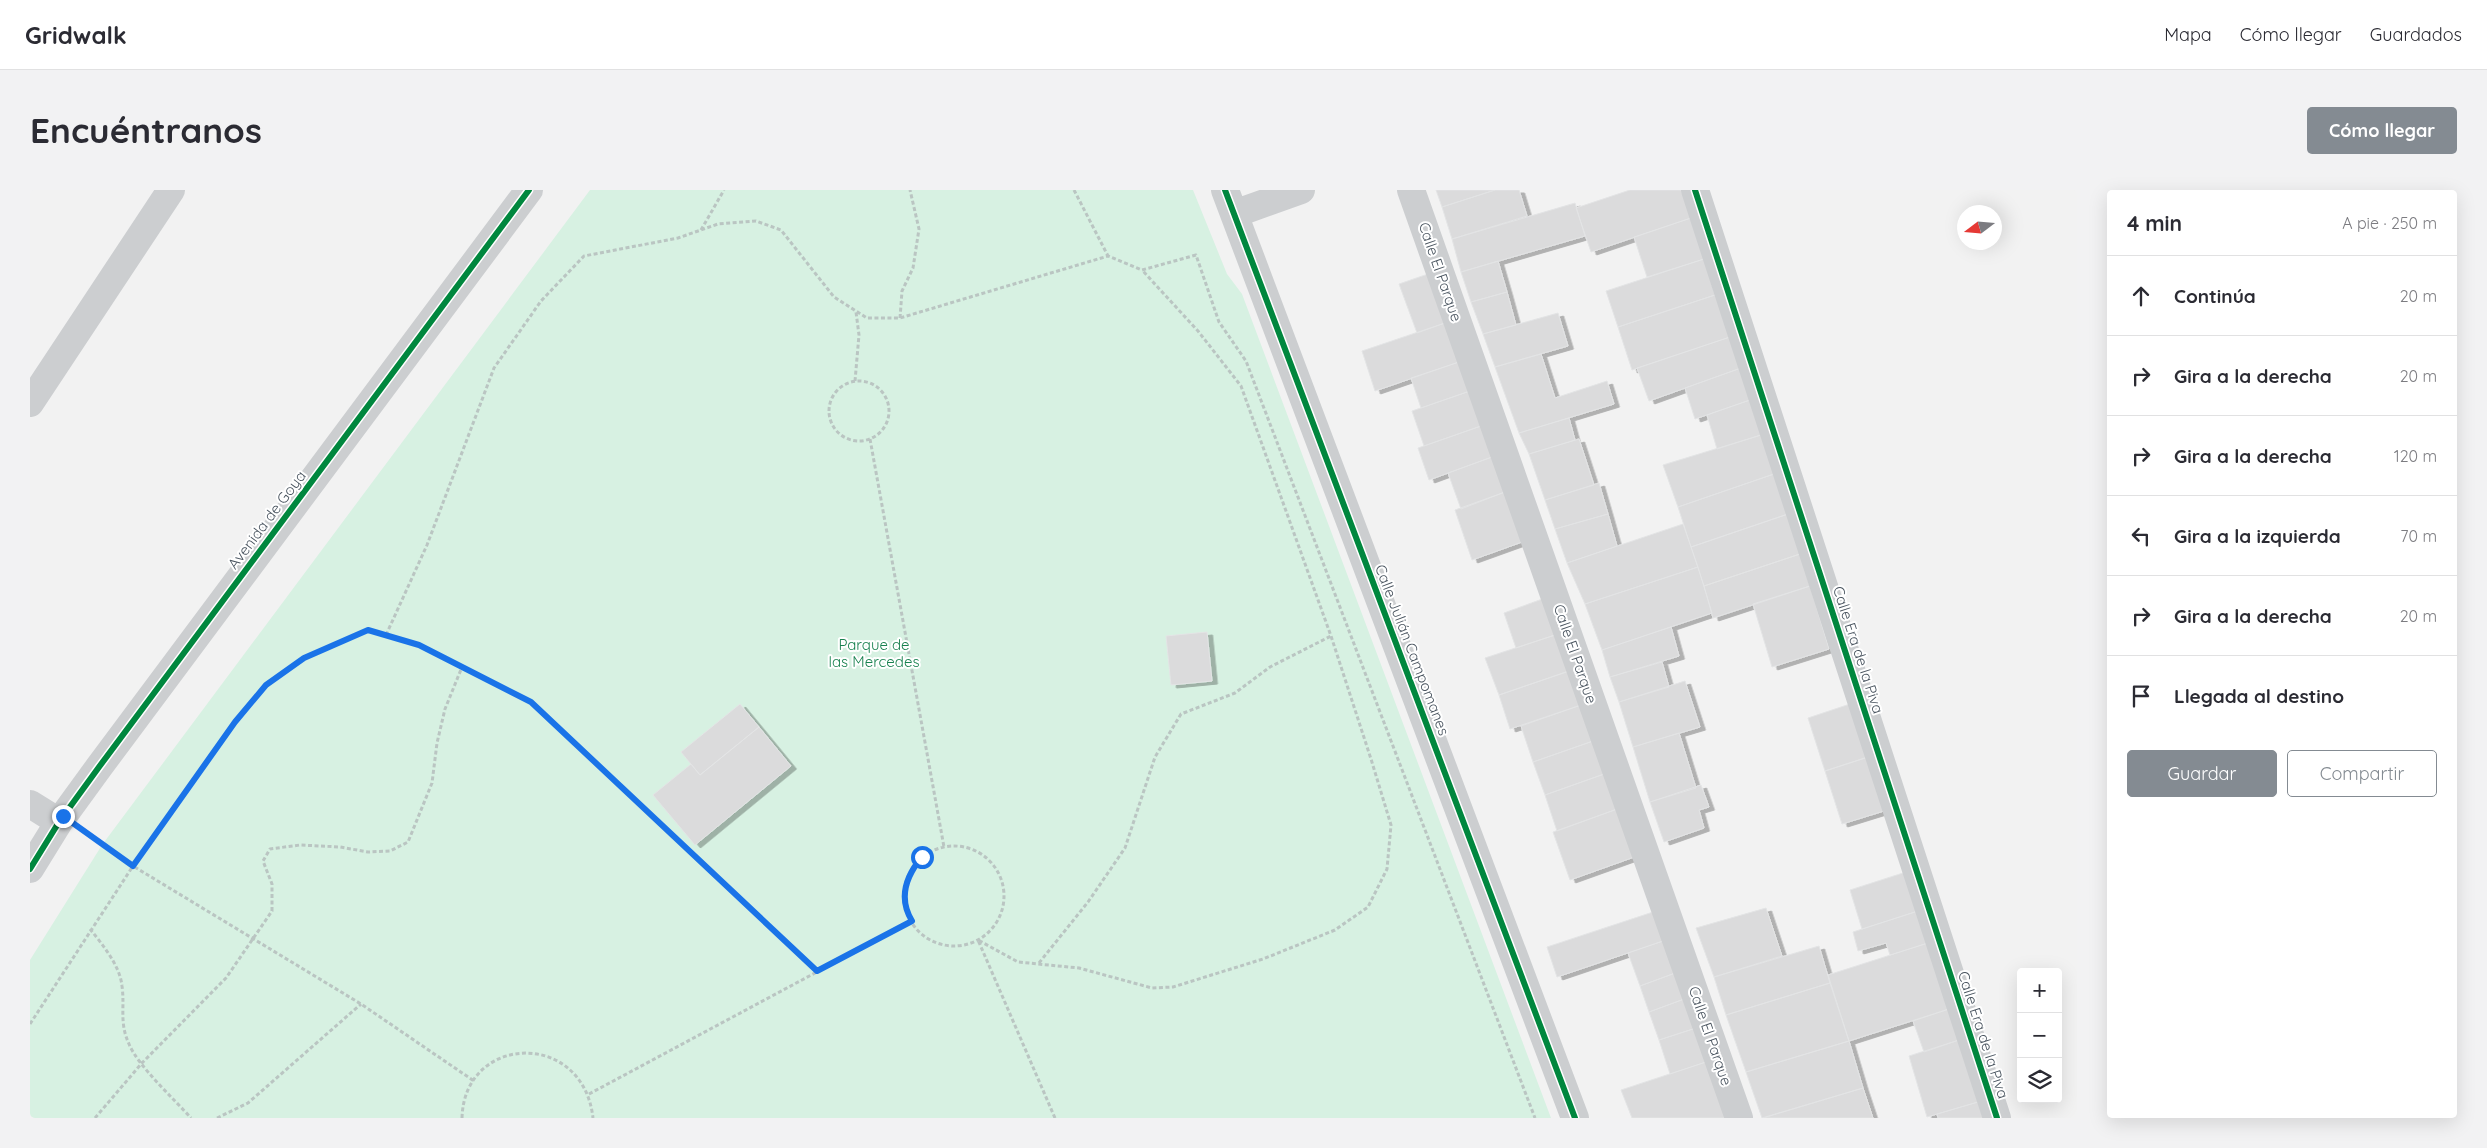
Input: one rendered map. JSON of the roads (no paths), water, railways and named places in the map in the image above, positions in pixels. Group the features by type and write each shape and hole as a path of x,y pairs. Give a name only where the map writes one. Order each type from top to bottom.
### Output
{"street":[{"path":"30,403 171,190"},
{"name":"Avenida de Goya","path":"30,869 61,819 529,190"},
{"path":"1229,202 1301,190"},
{"name":"Calle El Parque","path":"1411,190 1739,1118"},
{"name":"Calle Era de la Piva","path":"1695,190 1997,1118"},
{"name":"Calle Julián Campomanes","path":"1229,202 1575,1118"},
{"path":"30,804 61,819"}],"park label":[{"name":"Parque de las Mercedes","path":"874,654"}]}
